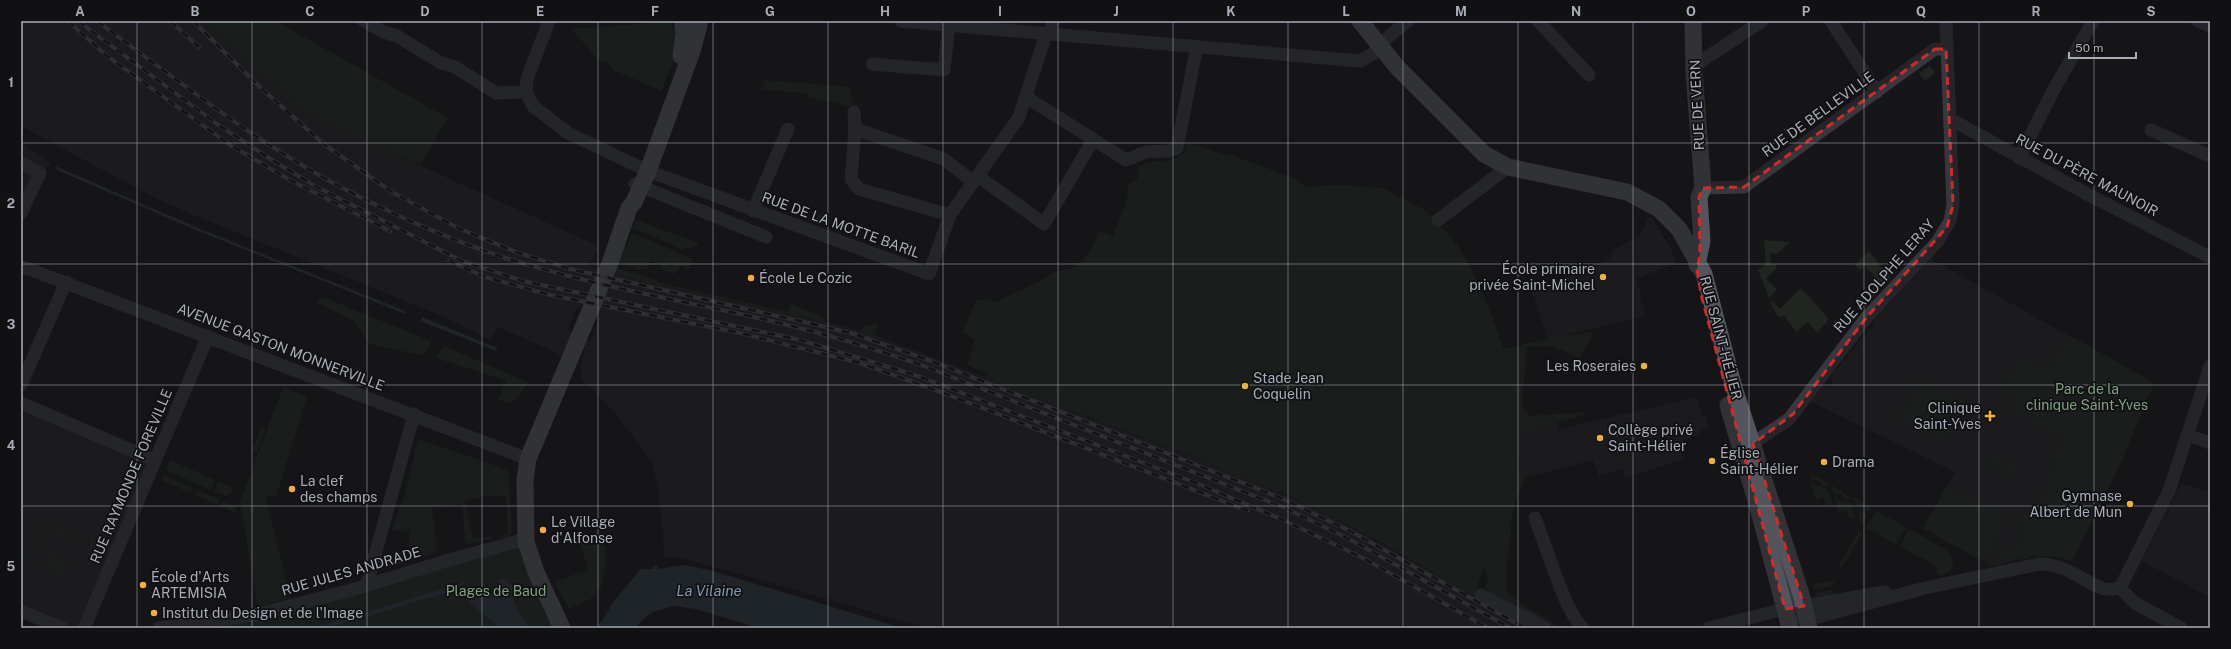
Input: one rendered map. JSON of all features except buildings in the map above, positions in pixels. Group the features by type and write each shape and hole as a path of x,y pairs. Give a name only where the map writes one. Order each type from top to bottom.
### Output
{"main road":[{"path":"1360,21 1380,47 1475,146 1497,162 1508,167 1618,189 1639,197 1659,209 1674,222 1684,236 1697,260"},
{"name":"RUE DE VERN","path":"1693,21 1694,66 1703,188 1700,197 1702,241 1700,255 1697,260"},
{"path":"562,628 536,572 526,533 525,480 528,459 629,208 634,202 644,168 645,152 674,81 691,23"},
{"name":"RUE DE VERN","path":"1703,188 1708,196 1710,268 1718,323"},
{"name":"RUE SAINT-HÉLIER","path":"1697,260 1704,274 1718,323 1734,388 1759,511 1800,614"},
{"name":"RUE SAINT-HÉLIER","path":"1697,260 1700,290 1746,445 1800,614"},
{"path":"526,533 540,570 568,628"},
{"name":"RUE SAINT-HÉLIER","path":"1790,628 1800,614"}],"street":[{"path":"363,22 384,32 397,36 425,54 441,63 454,67 496,93 526,92 527,79 549,21"},
{"path":"901,21 948,25 1022,26 1197,46 1360,61 1368,58 1388,37 1408,21"},
{"path":"1538,21 1589,75"},
{"path":"1694,66 1762,21"},
{"path":"1832,21 1877,92"},
{"path":"2019,158 2054,89 2093,21"},
{"path":"2198,21 2210,26"},
{"name":"RUE ADOLPHE LERAY","path":"1746,445 1788,419 1866,318 1938,241 1947,227 1953,205 1950,119 1943,23"},
{"path":"872,64 944,70 948,25"},
{"name":"RUE DE LA MOTTE BARIL","path":"526,92 533,106 568,133 644,168 753,211 929,274 950,215 1019,117 1050,29"},
{"path":"1026,97 1126,160 1146,152 1169,151 1177,148 1197,46"},
{"name":"RUE DE BELLEVILLE","path":"1703,188 1744,187 1935,49 1946,49"},
{"path":"854,112 855,129 851,179 859,189 950,215"},
{"name":"RUE DU PÈRE MAUNOIR","path":"1950,119 2019,158 2210,257"},
{"path":"753,211 788,129"},
{"path":"855,129 944,158 1044,224 1093,140"},
{"path":"2151,130 2210,156"},
{"path":"21,163 40,174 21,213"},
{"path":"1438,220 1508,167"},
{"path":"638,185 766,237"},
{"name":"AVENUE GASTON MONNERVILLE","path":"21,266 414,414 528,459"},
{"path":"21,385 66,282"},
{"name":"RUE RAYMONDE FOREVILLE","path":"84,628 154,460 208,336"},
{"path":"2120,588 2169,491 2210,366"},
{"path":"21,403 154,460"},
{"path":"367,584 414,414"},
{"path":"2188,435 2210,443"},
{"path":"1536,518 1566,599 1575,620 1583,628"},
{"name":"RUE JULES ANDRADE","path":"159,628 255,615 355,589 526,533"},
{"path":"1709,628 1800,614 1880,593 1925,588 2039,564 2049,564 2071,570 2105,589 2120,588 2135,603 2181,628"},
{"path":"1481,595 1545,628"},
{"path":"21,611 62,628"}],"highlighted area":[{"path":"1935,49 1946,49 1953,205 1947,227 1866,318 1793,414 1753,444 1804,606 1785,609 1702,298 1697,270 1700,255 1699,197 1703,188 1744,187"}],"shaded area":[{"path":"21,21 202,21 311,116 600,247 588,265 597,269 584,306 576,309 568,330 573,333 562,357 556,352 498,327 490,340 442,316 189,213 157,199 21,126"},
{"path":"21,142 52,164 33,175 21,203"},
{"name":"École primaire privée Saint-Michel","path":"1649,217 1653,219 1669,245 1676,263 1636,279 1646,316 1548,339 1532,292 1608,260 1615,249 1639,236"},
{"name":"Clinique Saint-Yves","path":"1931,259 2154,383 2121,462 2072,561 2061,557 2040,555 1992,566 1923,528 1955,472 1810,401 1824,384 1829,387 1834,380 1830,377 1869,330 1874,328 1873,321"},
{"path":"611,274 872,334 1012,388 1015,381 1019,383 1017,390 1057,405 1059,404 1068,407 1067,410 1241,475 1318,509 1474,596 1539,628 927,628 681,558 665,557 658,490 652,462 614,411 581,378 581,367 586,340 591,341 600,316 596,311"},
{"name":"Collège privé Saint-Hélier","path":"1697,397 1703,417 1705,416 1709,427 1700,430 1701,432 1685,441 1686,446 1680,448 1683,459 1625,478 1621,469 1599,476 1593,460 1523,478 1509,437 1557,422 1560,429"},
{"path":"21,408 148,464 77,628 21,606"},
{"path":"2182,483 2210,492 2210,597 2142,561 2165,515 2168,515 2170,510 2168,509"}],"green space":[{"path":"202,21 275,21 448,118 420,165 311,116"},
{"path":"666,22 675,28 676,55 661,91 612,69 609,63 598,60 572,29"},
{"path":"1930,66 1935,73 1925,81 1919,73"},
{"path":"764,80 851,87 852,107 808,97 809,94 763,89"},
{"name":"Stade Jean Coquelin","path":"1187,143 1227,155 1229,154 1294,178 1305,187 1339,185 1383,188 1428,212 1430,216 1451,237 1468,263 1482,291 1504,349 1560,336 1594,332 1580,358 1551,346 1527,347 1522,407 1530,416 1583,412 1584,415 1509,437 1524,480 1513,510 1507,562 1507,592 1529,609 1561,628 1542,622 1489,593 1485,587 1488,574 1483,568 1474,596 1385,545 1318,509 1279,491 1278,492 1242,475 1241,477 1205,461 1067,409 1068,407 1059,404 1058,406 1016,390 1019,383 1016,381 1012,388 986,378 987,374 967,365 975,340 963,332 976,300 991,299 994,303 1046,278 1055,272 1076,266 1088,253 1100,232 1113,236 1126,203 1129,183 1137,180 1139,167 1152,162 1174,159 1180,156 1185,151"},
{"path":"636,220 698,243 697,246 682,249 633,228"},
{"path":"632,233 693,259 689,269 680,266 674,274 661,269 662,265 651,260 647,269 639,270 619,262"},
{"path":"1764,240 1790,242 1778,253 1770,254 1771,264 1776,264 1776,268 1766,279 1777,289 1769,298 1758,270 1766,264"},
{"path":"1869,251 1890,278 1883,286 1865,266 1860,270 1855,265"},
{"path":"616,268 656,280 656,282 788,312 791,304 826,318 824,322 611,274"},
{"path":"1875,286 1879,290 1872,299 1867,294"},
{"path":"1801,288 1829,319 1818,333 1808,322 1796,332 1784,315 1779,317 1769,298 1780,309"},
{"path":"323,297 431,341 424,356 370,344 353,320 316,302"},
{"path":"879,323 874,335 860,332 863,326"},
{"name":"Parc de la clinique Saint-Yves","path":"2073,337 2154,383 2121,462 2072,561 2062,558 2042,556 1992,566 1997,553 2021,544 2020,517 2034,510 2051,485 2050,472 2065,436 2029,419 2030,417 2022,413 2021,415 2009,410 2016,396 1998,387 2003,378 2008,380 2019,358 2048,373 2061,346 2067,349"},
{"path":"445,346 529,383 512,403 498,400 506,381 436,358"},
{"path":"1917,378 1966,402 1948,439 1945,437 1944,440 1903,420 1901,424 1897,421 1905,403 1910,405 1915,402 1915,397 1910,394"},
{"path":"283,387 307,397 276,496 266,497 290,598 258,607 240,502"},
{"path":"261,427 266,428 257,452 252,451"},
{"path":"418,439 505,469 509,473 512,533 507,537 498,538 499,536 508,534 506,496 484,496 465,501 473,539 491,536 491,539 466,544 462,504 432,507 437,552 386,569 383,565 410,557 409,532 392,530 406,491"},
{"path":"1991,455 2002,460 1996,465 1996,473 1985,468"},
{"path":"170,460 215,480 211,490 166,470"},
{"path":"2006,462 2016,467 2010,480 2000,475 2006,469"},
{"path":"1811,473 1828,483 1828,487 1823,486 1818,481 1811,480"},
{"path":"163,475 193,488 190,493 161,480"},
{"path":"218,481 233,488 231,494 226,496 214,491"},
{"path":"1810,482 1828,490 1833,504 1827,505 1824,497 1816,500"},
{"path":"1831,485 1850,497 1850,499 1845,500 1841,494 1833,493"},
{"path":"1947,486 2008,517 1984,562 1923,528"},
{"path":"197,490 220,500 218,505 195,495"},
{"path":"1834,496 1843,502 1851,502 1855,517 1849,518 1847,510 1839,512"},
{"path":"1854,497 1871,508 1868,512 1864,506 1856,506"},
{"path":"222,501 235,506 236,513 220,506"},
{"path":"1856,508 1867,515 1862,525"},
{"path":"1876,511 1906,527 1896,544 1866,528"},
{"path":"39,518 47,521 34,551 31,550 41,526 36,524"},
{"path":"56,525 68,530 65,536 54,531"},
{"path":"1909,529 1948,551 1954,562 1949,572 1938,576 1936,566 1900,546"},
{"path":"1859,530 1863,533 1840,570 1839,565"},
{"path":"70,531 80,536 78,542 67,537"},
{"path":"579,535 597,535 605,544 606,564 601,587 592,598 569,609 555,582 581,572 589,572 580,543 575,539"},
{"path":"91,540 102,545 99,551 89,546"},
{"name":"Plages de Baud","path":"517,545 554,628 190,628"},
{"path":"24,551 32,555 25,571"},
{"path":"48,553 68,562 62,575 43,567"},
{"path":"1832,580 1834,583 1832,586 1814,590 1813,584"},
{"path":"1832,590 1833,594 1817,597 1815,593"}],"water":[{"path":"422,317 497,348 497,351 420,321"},
{"name":"La Vilaine","path":"685,565 713,571 902,628 759,628 696,609 674,606 652,612 641,621 636,628 594,628 602,621 614,601 641,569 653,569 653,566 657,566 658,569"},
{"path":"503,578 513,585 516,592 514,602 526,624 532,628 499,627 471,604 465,592 470,588 478,598 486,597 492,593 499,580"},
{"path":"464,582 465,583 455,590 365,617 364,613"},
{"path":"360,614 361,618 326,628 312,628"}],"waterway":[{"path":"56,168 197,229 404,312"}],"railway":[{"path":"68,21 107,56 230,145 290,180 390,231"},
{"path":"78,21 217,124 272,160 317,187 462,261 523,281 800,340 915,375 1196,483 1281,519 1363,558 1488,628"},
{"path":"97,21 248,131 305,167 394,214 456,240 524,264 596,283 780,323 834,337 924,366 1285,508 1349,539 1510,628"},
{"path":"170,21 199,47"},
{"path":"193,21 263,90 325,145 392,192 458,228 516,252 570,269 854,334 931,361 1281,498 1350,531 1525,628"},
{"path":"449,261 485,277 550,295 740,333 860,363 949,395 1248,511"}],"place":[{"name":"École primaire privée Saint-Michel","path":"1603,277"},
{"name":"École Le Cozic","path":"751,278"},
{"name":"Les Roseraies","path":"1644,366"},
{"name":"Stade Jean Coquelin","path":"1245,386"},
{"name":"Clinique Saint-Yves","path":"1990,416"},
{"name":"Collège privé Saint-Hélier","path":"1600,438"},
{"name":"Église Saint-Hélier","path":"1712,461"},
{"name":"Drama","path":"1824,462"},
{"name":"La clef des champs","path":"292,489"},
{"name":"Gymnase Albert de Mun","path":"2130,504"},
{"name":"Le Village d'Alfonse","path":"543,530"},
{"name":"École d'Arts ARTEMISIA","path":"143,585"},
{"name":"Institut du Design et de l'Image","path":"154,613"}]}
